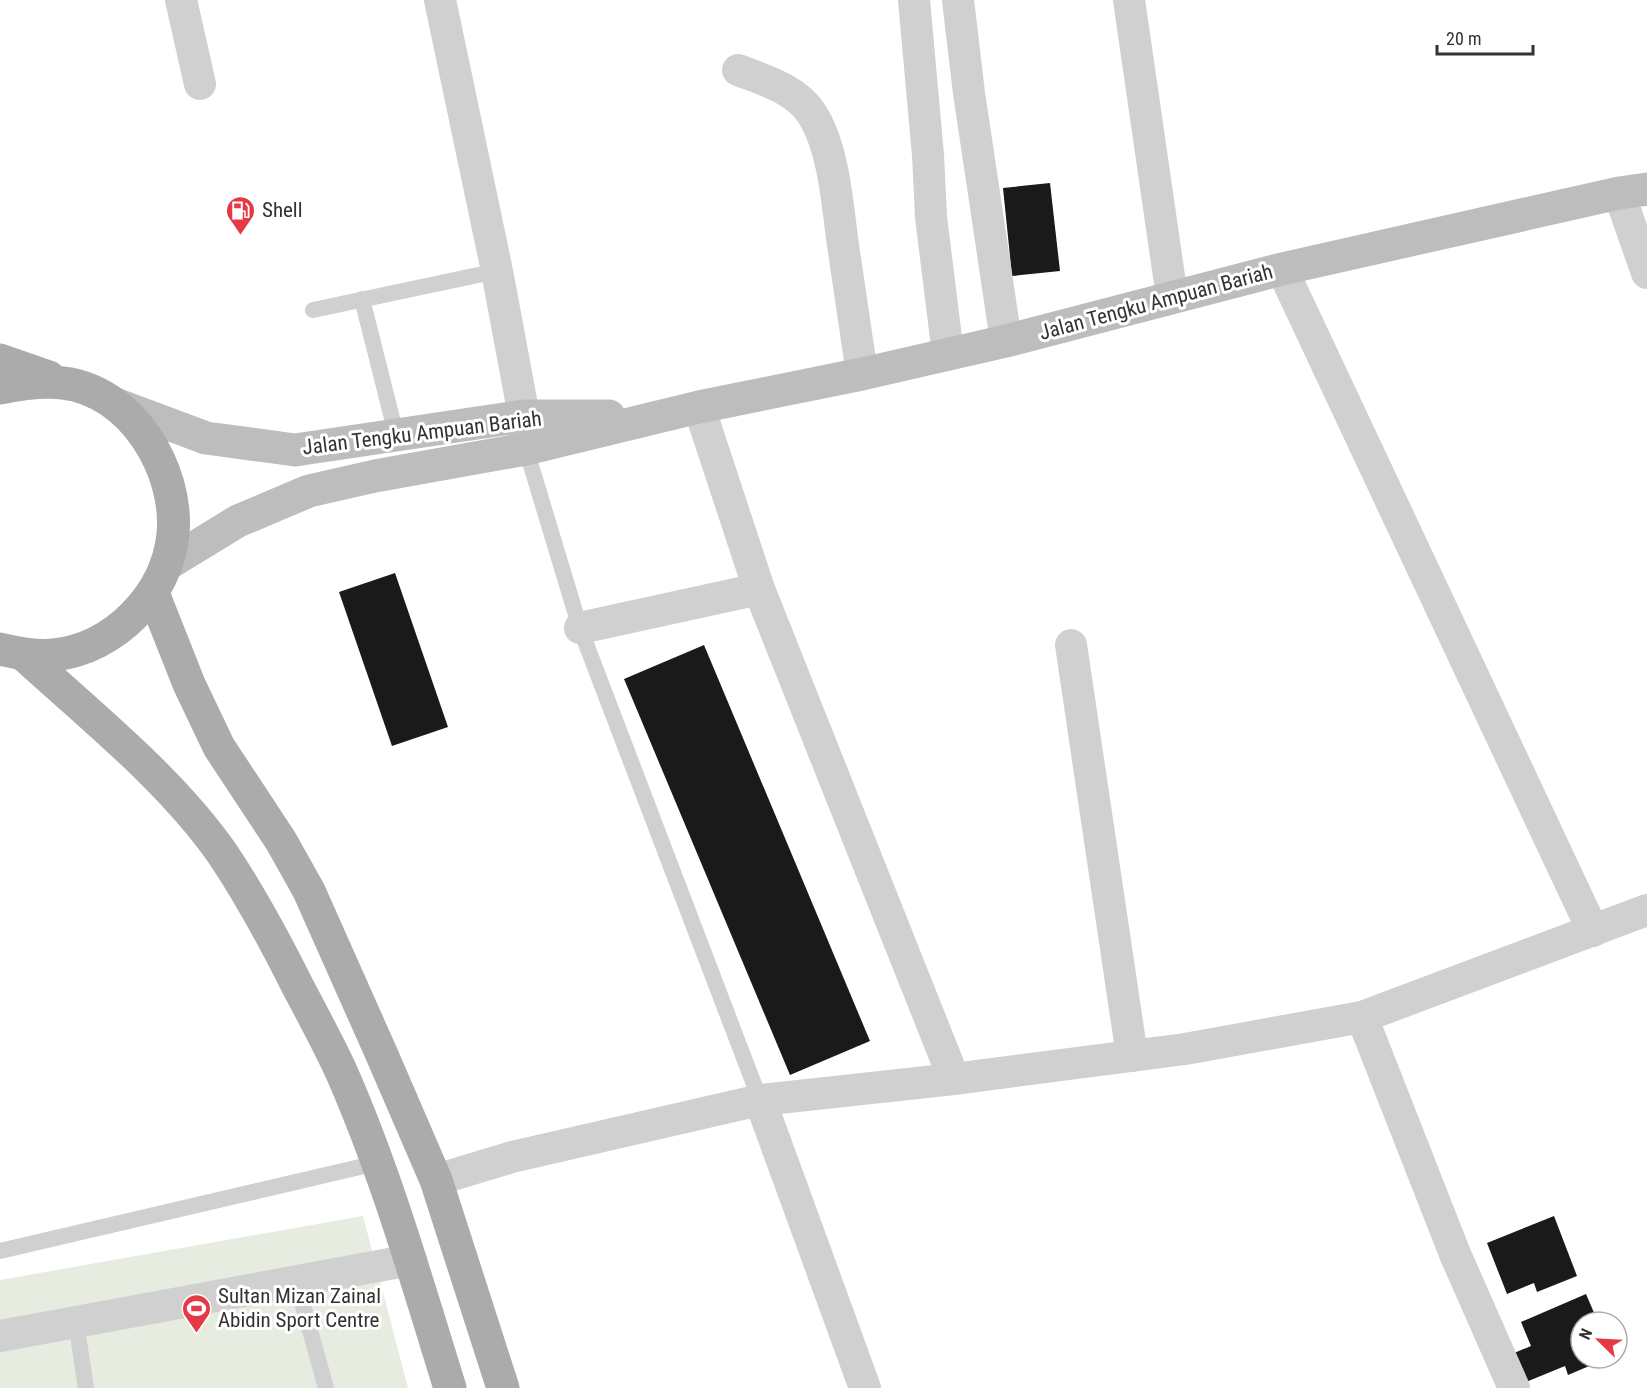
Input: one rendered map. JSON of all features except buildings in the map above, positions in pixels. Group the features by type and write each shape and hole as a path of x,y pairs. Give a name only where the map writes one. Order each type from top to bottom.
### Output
{"main road":[{"name":"Jalan Tengku Ampuan Bariah","path":"160,579 238,521 309,491 375,476 526,449 699,407 862,374 1006,341 1282,269 1633,191"},
{"path":"0,360 95,392 115,404 141,428 166,476 173,505 173,535 160,579 134,616 111,634 83,648 54,655 12,652"},
{"path":"0,388 19,384 64,383"},
{"name":"Jalan Tengku Ampuan Bariah","path":"115,404 206,438 295,450 524,416 664,415"},
{"path":"160,579 173,648 219,747 281,841 309,891 436,1180 503,1388"},
{"path":"12,652 105,729 175,797 221,852 268,927 336,1061 377,1163 411,1260 450,1388"}],"street":[{"path":"181,0 200,84"},
{"path":"440,0 497,271 524,416 526,449"},
{"path":"914,0 928,155 931,217 948,354"},
{"path":"958,0 969,93 1006,341"},
{"path":"1129,0 1172,297"},
{"path":"738,70 772,83 795,96 811,113 824,138 835,189 862,374"},
{"path":"1633,191 1647,273"},
{"path":"1282,269 1593,931"},
{"path":"699,407 759,589 954,1079"},
{"path":"580,628 759,589"},
{"path":"1071,645 1132,1056"},
{"path":"436,1180 512,1156 759,1100 954,1079 1185,1049 1362,1017 1647,910"},
{"path":"1362,1017 1455,1254 1514,1388"},
{"path":"759,1100 865,1388"},
{"path":"0,1336 411,1260"}],"lane":[{"path":"313,310 497,271"},
{"path":"362,299 396,434"},
{"path":"526,449 580,628 759,1100"},
{"path":"0,1251 377,1163"},
{"path":"296,1280 326,1388"},
{"path":"76,1322 86,1388"}],"shaded area":[{"name":"Sultan Mizan Zainal Abidin Sport Centre","path":"363,1216 408,1388 0,1388 0,1280"}],"place":[{"name":"Shell","path":"241,236"},
{"name":"Sultan Mizan Zainal Abidin Sport Centre","path":"197,1334"}]}
